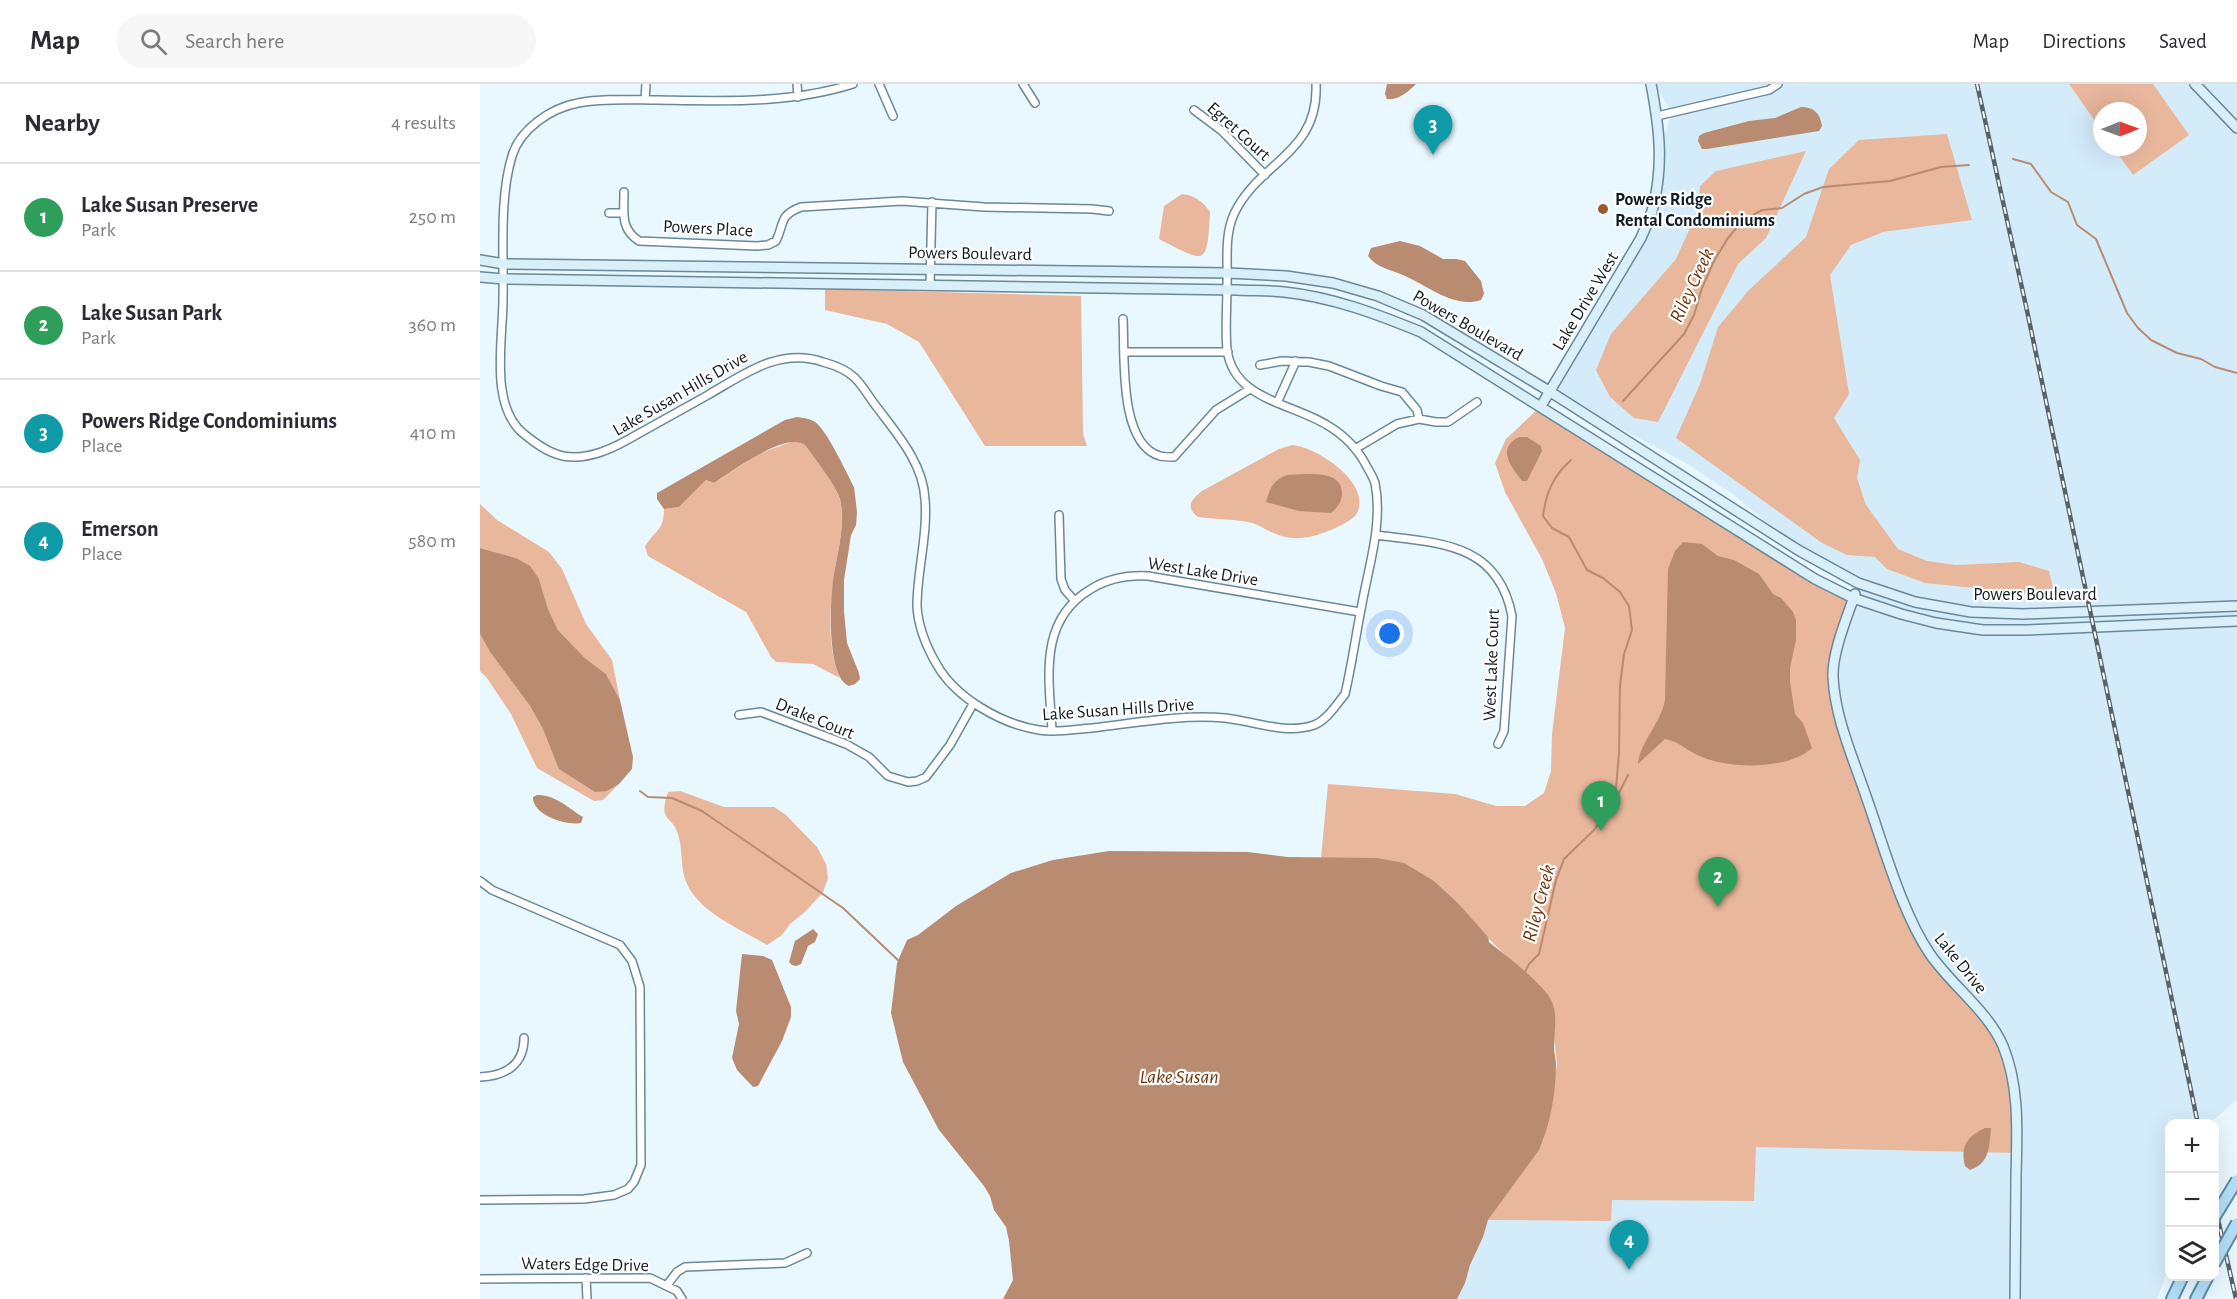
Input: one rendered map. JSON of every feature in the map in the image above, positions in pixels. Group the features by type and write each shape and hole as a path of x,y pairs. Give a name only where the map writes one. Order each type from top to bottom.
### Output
{"main road":[{"name":"Lake Drive West","path":"1541,406 1641,238 1653,208 1659,164 1659,128 1651,84"},
{"path":"2195,84 2237,128"},
{"name":"Powers Boulevard","path":"480,260 504,264 1228,273 1287,276 1333,283 1378,296 1424,315 1549,391 1794,547 1858,583 1915,602 1971,612 2023,614 2237,606"},
{"name":"Powers Boulevard","path":"480,277 1227,290 1284,292 1327,299 1368,310 1421,332 1815,579 1853,598 1936,623 1983,630 2237,621"},
{"name":"Lake Drive","path":"1858,583 1841,632 1833,674 1835,699 1887,856 1920,938 1941,970 1994,1029 2004,1047 2015,1092 2017,1125 2014,1299"},
{"path":"2219,1210 2237,1180"},
{"path":"2219,1255 2237,1223"},
{"path":"2172,1299 2181,1281"},
{"path":"2196,1299 2205,1281"}],"street":[{"path":"645,100 646,84"},
{"path":"797,84 798,97"},
{"name":"Lake Susan Hills Drive","path":"853,84 824,93 798,97 578,103 553,111 532,126 519,141 512,157 502,236 504,279 500,382 505,409 518,429 541,447 562,456 588,456 614,448 759,365 786,358 813,358 853,375 918,467 926,502 917,609 925,640 938,668 957,692 973,704 1017,724 1040,730 1184,718 1227,718 1255,724 1295,728 1317,724 1333,710 1345,694 1376,535 1378,503 1374,480 1362,456 1347,439 1326,424 1277,403 1250,389 1239,380 1228,352 1227,243 1233,215 1243,199 1265,174 1298,145 1314,113 1316,84"},
{"path":"879,84 893,116"},
{"path":"1023,84 1035,103"},
{"path":"1657,116 1769,90 1778,84"},
{"name":"Egret Court","path":"1194,110 1222,131 1265,174"},
{"name":"Powers Place","path":"624,192 624,225 631,236 639,241 757,246 776,242 784,218 801,207 902,201 984,207 1109,211"},
{"path":"930,285 932,202"},
{"path":"609,213 624,213"},
{"path":"1123,319 1125,393 1130,417 1137,437 1151,451 1161,456 1174,457 1216,410 1250,389"},
{"path":"1125,352 1228,352"},
{"path":"1277,403 1296,361"},
{"path":"1260,365 1296,361 1329,366 1402,392 1417,410 1419,419"},
{"path":"1355,449 1397,424 1419,419 1448,422 1477,402"},
{"path":"1059,515 1062,585 1074,600"},
{"name":"West Lake Court","path":"1376,535 1445,546 1470,554 1490,567 1502,583 1508,598 1512,625 1503,731 1498,744"},
{"name":"West Lake Drive","path":"1052,730 1049,678 1052,640 1059,623 1074,600 1099,584 1130,575 1148,576 1360,612"},
{"name":"Drake Court","path":"739,715 761,712 846,744 869,757 888,776 908,782 926,777 950,745 973,704"},
{"path":"480,881 492,890 620,945 632,961 640,987 641,1118 641,1165 634,1182 628,1189 614,1196 584,1199 480,1200"},
{"path":"480,1077 505,1073 515,1066 522,1056 524,1038"},
{"path":"667,1285 677,1272 685,1267 786,1263 807,1253"},
{"path":"586,1278 586,1299"},
{"name":"Waters Edge Drive","path":"480,1279 650,1278 677,1291 682,1299"}],"shaded area":[{"path":"1654,84 2237,84 2237,1100 2215,1119 2165,1119 2165,1278 2157,1299 1457,1299 1488,1220 1611,1221 1611,1200 1754,1201 1755,1147 1920,938 1839,712 1839,646 1858,583 1794,547 1734,495 1686,463 1549,391 1629,258 1655,192 1659,151 1672,112"},
{"path":"2069,84 2153,84 2189,135 2133,175 2119,156 2147,156 2147,102 2093,102 2093,118"},
{"path":"1947,134 1972,220 1883,232 1851,245 1830,275 1849,394 1834,418 1860,460 1857,478 1866,505 1898,549 1927,561 1956,565 2019,562 2049,571 2055,596 1925,583 1887,569 1875,557 1847,555 1822,543 1676,438 1700,384 1718,327 1749,290 1806,237 1829,169 1859,140"},
{"path":"1806,151 1766,238 1738,264 1658,422 1634,418 1610,397 1596,370 1611,334 1676,259 1698,210 1700,186 1716,171"},
{"path":"1182,194 1198,200 1210,212 1207,243 1201,256 1186,253 1159,239 1164,206"},
{"path":"825,289 1081,296 1083,434 1087,446 985,446 919,342 887,324 825,310"},
{"path":"1541,406 1853,598 1833,674 1835,699 1920,938 1994,1028 2015,1092 2017,1153 1756,1147 1754,1201 1612,1200 1611,1221 1488,1220 1543,1141 1552,1104 1557,1063 1554,1039 1505,955 1457,902 1434,881 1321,858 1328,784 1455,794 1496,806 1525,806 1544,793 1551,771 1552,734 1565,628 1556,593 1542,559 1505,492 1495,463 1506,439"},
{"path":"800,441 805,445 830,480 840,500 842,525 833,582 830,624 833,652 840,678 813,664 776,662 746,612 648,556 645,547 660,527 664,509 679,507 706,480 714,483 758,454"},
{"path":"1292,445 1303,447 1328,459 1350,479 1357,490 1360,502 1354,517 1328,531 1309,537 1292,538 1270,532 1250,522 1198,517 1194,513 1191,507 1192,501 1202,491 1279,449"},
{"path":"480,504 497,520 549,552 562,569 586,624 612,660 620,700 606,674 585,658 558,630 548,609 539,579 516,558 480,548"},
{"path":"480,634 490,652 530,706 543,729 607,791 619,784 603,800 594,801 537,768 511,714 480,671"},
{"path":"680,791 724,807 774,807 785,814 817,847 826,864 828,878 823,892 806,911 790,924 782,935 767,945 734,927 693,895 683,873 677,830 664,810 668,792"}],"water":[{"path":"1387,84 1416,84 1403,95 1391,99 1387,99 1385,94"},
{"path":"1801,107 1809,108 1818,114 1822,126 1819,131 1707,149 1702,149 1698,141 1699,136 1704,133 1749,121 1775,118"},
{"path":"1400,241 1420,246 1443,259 1465,261 1481,281 1484,294 1481,300 1471,302 1452,299 1380,266 1368,256 1371,248"},
{"path":"797,417 810,420 820,426 831,442 854,487 856,525 851,535 844,580 844,611 847,643 860,679 849,686 837,671 831,628 833,580 842,522 840,499 830,479 805,445 796,442 785,443 759,454 714,483 706,480 679,507 664,509 657,499 657,493 785,420"},
{"path":"1519,437 1527,437 1541,446 1542,451 1527,481 1522,481 1508,458 1508,447"},
{"path":"1311,474 1329,476 1336,480 1342,493 1339,505 1331,513 1299,511 1266,502 1273,485 1278,479 1287,475"},
{"path":"1683,542 1702,544 1718,556 1734,560 1759,574 1773,594 1781,598 1793,612 1796,620 1796,640 1790,668 1790,682 1795,714 1803,723 1812,748 1802,755 1774,764 1728,764 1702,757 1665,739 1638,764 1639,756 1663,709 1665,700 1668,569 1675,551"},
{"path":"480,548 516,558 530,566 539,579 548,609 558,630 585,658 606,674 620,700 633,757 632,769 619,784 607,791 595,792 559,769 543,729 530,706 490,652 480,634"},
{"path":"537,795 556,799 567,806 583,817 581,823 567,823 544,814 534,803 533,797"},
{"name":"Lake Susan","path":"1109,851 1248,852 1287,857 1377,858 1404,863 1434,881 1457,902 1488,937 1489,942 1524,970 1548,995 1555,1013 1556,1065 1554,1097 1549,1120 1539,1150 1488,1220 1457,1299 1003,1299 1013,1280 1006,1227 994,1210 984,1186 939,1130 903,1062 891,1013 897,963 907,940 918,935 956,906 1011,873 1053,860"},
{"path":"813,929 818,934 815,942 808,946 801,964 792,965 789,962 795,941"},
{"path":"742,954 763,956 772,960 791,1007 791,1017 782,1041 758,1086 753,1087 737,1070 732,1058 739,1024 736,1011"},
{"path":"1985,1128 1991,1128 1987,1154 1977,1167 1970,1170 1965,1166 1964,1148 1969,1139"}],"waterway":[{"name":"Riley Creek","path":"2013,159 2031,164 2051,192 2068,202 2077,225 2096,239 2127,313 2138,328 2151,340 2177,353 2201,359 2215,367 2237,373"},
{"name":"Riley Creek","path":"1623,401 1684,334 1694,315 1702,288 1714,261 1742,221 1762,210 1782,208 1804,194 1823,187 1890,181 1941,167 1969,165"},
{"name":"Riley Creek","path":"1524,974 1529,964 1539,954 1556,880 1564,859 1594,830 1615,800 1619,753 1620,685 1624,654 1632,630 1629,606 1620,592 1603,578 1587,570 1569,537 1552,528 1543,516 1551,485 1559,472 1571,460"},
{"path":"1616,799 1628,775"},
{"path":"640,791 648,797 672,798 702,811 843,908 900,962"}],"railway":[{"path":"1977,84 2197,1119"},
{"path":"2219,1224 2236,1299"}],"place":[{"name":"Powers Ridge Condominiums","path":"1433,155"},
{"name":"Powers Ridge Rental Condominiums","path":"1603,209"},
{"name":"Lake Susan Preserve","path":"1601,831"},
{"name":"Lake Susan Park","path":"1718,907"},
{"name":"Emerson","path":"1629,1270"}]}
